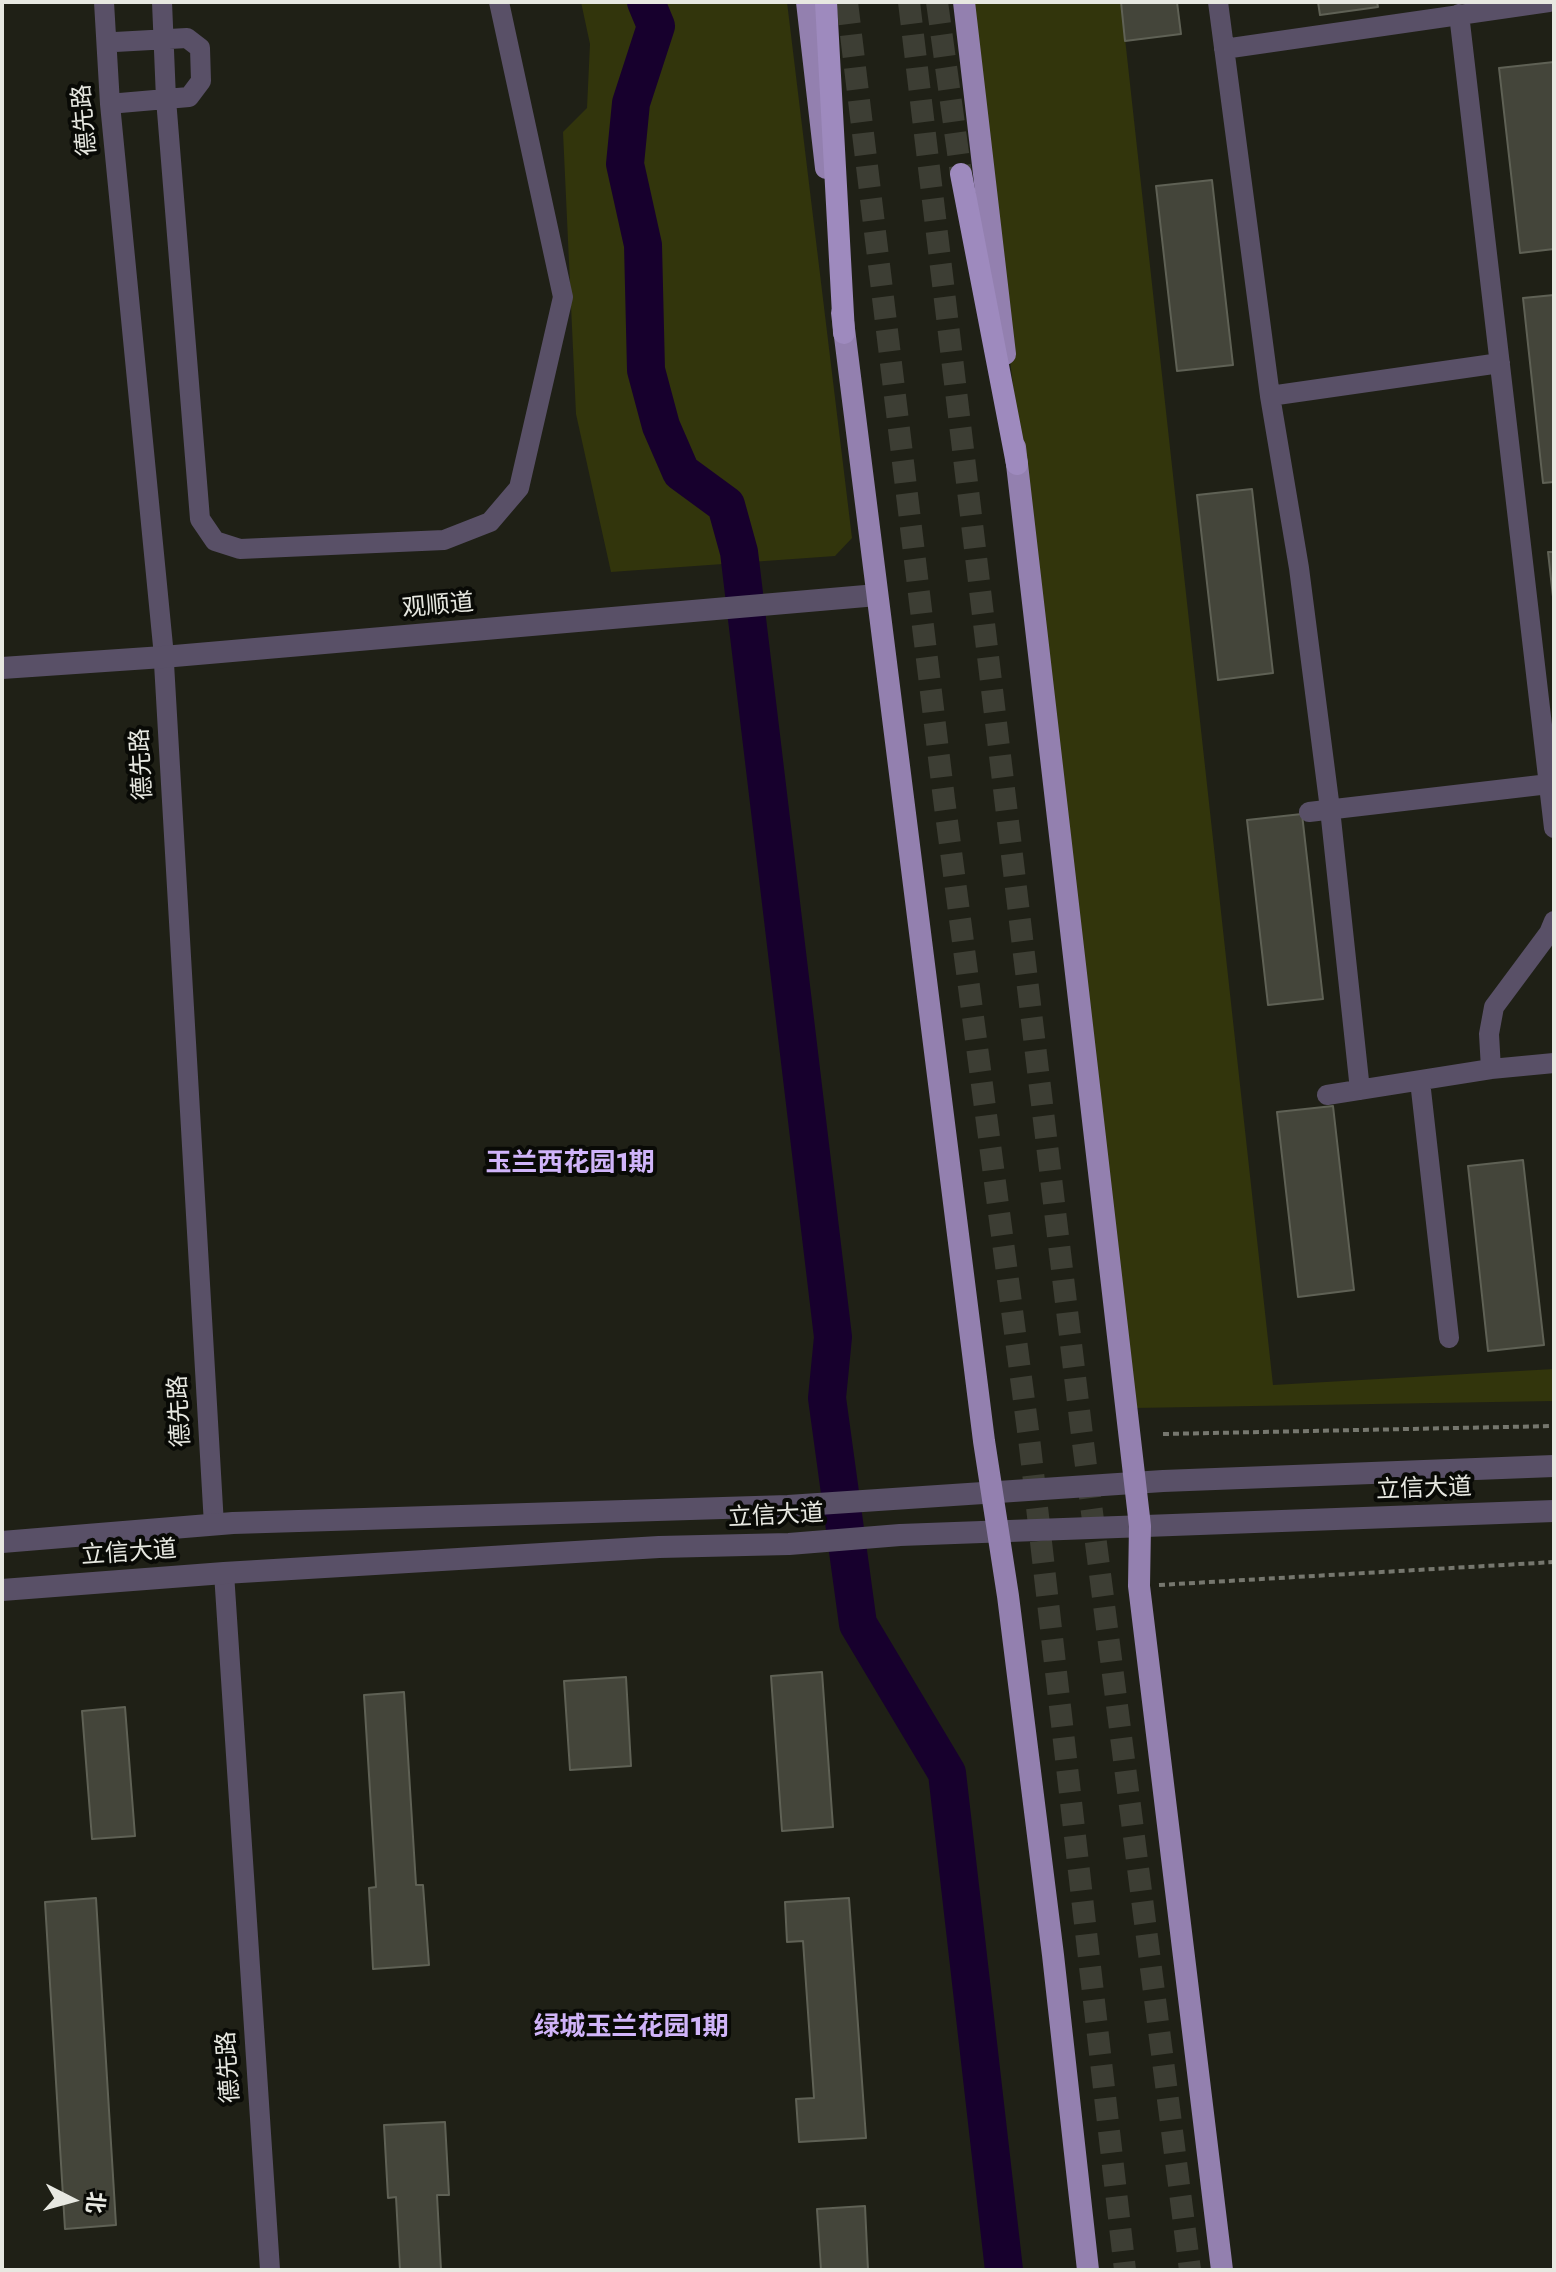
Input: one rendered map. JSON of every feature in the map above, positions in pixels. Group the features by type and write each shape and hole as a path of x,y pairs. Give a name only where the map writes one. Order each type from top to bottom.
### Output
{"highway":[{"path":"826,2 844,333"},
{"path":"961,174 1017,464"}],"main road":[{"path":"807,2 844,333 984,1441 994,1494 1051,1939 1088,2270"},
{"path":"964,2 1140,1526 1139,1586 1222,2270"}],"street":[{"name":"德先路","path":"104,2 110,104 169,650"},
{"name":"德先路","path":"114,2 120,103 169,650 219,1525"},
{"path":"162,2 166,99 200,519 215,541 240,549 444,540 490,522 519,488 563,297 499,2"},
{"path":"1218,2 1270,396 1299,568 1330,809 1360,1090"},
{"path":"1224,49 1459,14 1486,6 1549,2"},
{"path":"1459,14 1554,828"},
{"path":"115,42 187,38 200,48 201,81 189,97 120,103"},
{"path":"1270,396 1500,363"},
{"name":"观顺道","path":"2,668 169,650 877,590"},
{"name":"观顺道","path":"2,657 169,650"},
{"path":"1309,812 1549,784"},
{"path":"1491,1069 1489,1034 1494,1007 1549,933 1554,921"},
{"path":"1327,1095 1491,1069 1554,1063"},
{"path":"1420,1081 1449,1338"},
{"name":"立信大道","path":"2,1542 219,1525 788,1506 1133,1483 1554,1466"},
{"name":"立信大道","path":"2,1590 218,1573 659,1547 1554,1511"},
{"name":"德先路","path":"218,1573 259,2270"},
{"name":"德先路","path":"218,1573 270,2270"}],"path":[{"path":"1163,1434 1554,1426"},
{"path":"1157,1585 1554,1562"}],"green space":[{"path":"581,2 787,2 852,538 835,556 611,572 576,414 563,132 587,108 590,44"},
{"path":"968,2 1121,2 1273,1385 1554,1369 1554,1401 1133,1408"}],"building":[{"path":"1121,2 1177,2 1181,34 1125,41"},
{"path":"1318,2 1377,2 1378,7 1320,15"},
{"path":"1554,62 1554,249 1520,253 1499,68"},
{"path":"1212,180 1233,365 1177,371 1156,186"},
{"path":"1554,295 1554,482 1543,483 1523,298"},
{"path":"1252,489 1273,673 1218,680 1197,495"},
{"path":"1548,552 1554,552 1554,606"},
{"path":"1302,814 1323,999 1268,1005 1247,820"},
{"path":"1333,1106 1354,1290 1298,1297 1277,1112"},
{"path":"1523,1160 1544,1345 1488,1351 1468,1166"},
{"path":"822,1672 833,1827 782,1831 771,1676"},
{"path":"626,1677 631,1766 570,1770 564,1681"},
{"path":"404,1692 416,1885 423,1885 429,1965 373,1969 369,1888 376,1887 364,1695"},
{"path":"125,1707 135,1836 92,1839 82,1711"},
{"path":"96,1898 116,2225 65,2229 45,1902"},
{"path":"849,1898 866,2138 799,2142 796,2099 814,2098 803,1941 787,1942 785,1902"},
{"path":"445,2122 449,2195 437,2195 441,2270 400,2270 396,2197 388,2198 384,2125"},
{"path":"865,2206 868,2270 821,2270 817,2209"}],"waterway":[{"path":"646,2 656,26 631,103 625,164 643,245 646,370 661,426 681,472 726,505 739,552 833,1337 827,1398 858,1624 947,1773 1004,2270"}],"tunnel":[{"path":"847,2 944,799 1029,1438 1125,2270"},
{"path":"909,2 1082,1435 1190,2270"},
{"path":"937,2 961,174"}],"district":[{"name":"玉兰西花园1期","path":"570,1165"},
{"name":"绿城玉兰花园1期","path":"631,2029"}]}
